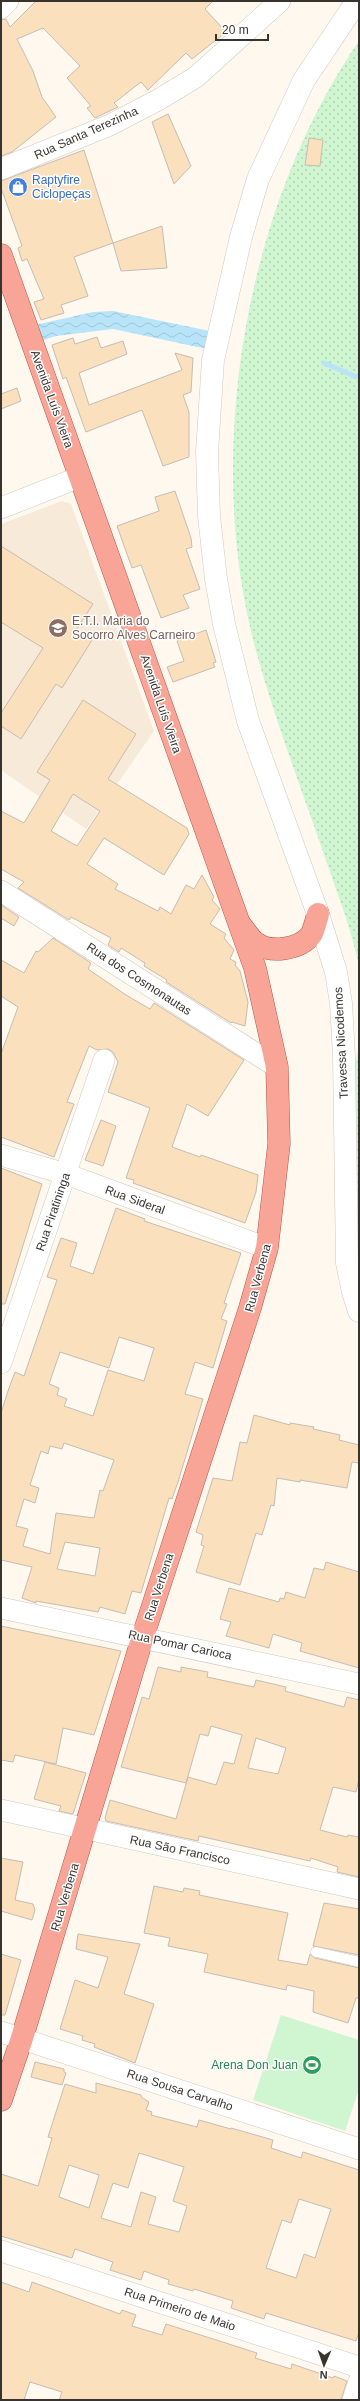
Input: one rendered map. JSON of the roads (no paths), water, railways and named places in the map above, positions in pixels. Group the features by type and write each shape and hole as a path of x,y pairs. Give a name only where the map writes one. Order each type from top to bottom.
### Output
{"main road":[{"name":"Travessa Nicodemos","path":"357,1 304,80 258,179 240,244 213,360 207,452 209,516 216,579 224,624 248,721 318,914 336,972 341,1003 344,1056 348,1263 352,1292 359,1311"},
{"name":"Avenida Luís Vieira","path":"1,255 255,968 277,1067"},
{"path":"240,926 257,944 271,948 286,948 301,943 311,934 318,914"},
{"name":"Rua Verbena","path":"1,2100 22,2038 142,1636 250,1308 267,1248 279,1144 277,1067"}],"street":[{"path":"1,8 8,1"},
{"name":"Rua Santa Terezinha","path":"1,169 110,125 158,100 196,77 280,1"},
{"path":"1,508 80,477"},
{"name":"Rua dos Cosmonautas","path":"1,890 277,1067"},
{"name":"Rua Piratininga","path":"1,1363 104,1060"},
{"name":"Rua Sideral","path":"1,1155 66,1174 267,1248"},
{"name":"Rua Pomar Carioca","path":"1,1608 142,1636 359,1684"},
{"name":"Rua São Francisco","path":"1,1810 85,1830 359,1889"},
{"name":"Rua Sousa Carvalho","path":"1,2032 359,2149"},
{"name":"Rua Primeiro de Maio","path":"1,2251 359,2367"},
{"path":"353,2400 359,2381"}],"lane":[{"path":"316,1952 359,1962"}],"water":[{"path":"113,311 210,331 207,349 113,329 56,336 40,341 35,325 93,312"}],"waterway":[{"path":"324,363 359,378"}],"place":[{"name":"Raptyfire Ciclopeças","path":"18,187"},
{"name":"E.T.I. Maria do Socorro Alves Carneiro","path":"58,628"},
{"name":"Arena Don Juan","path":"312,2065"}]}
